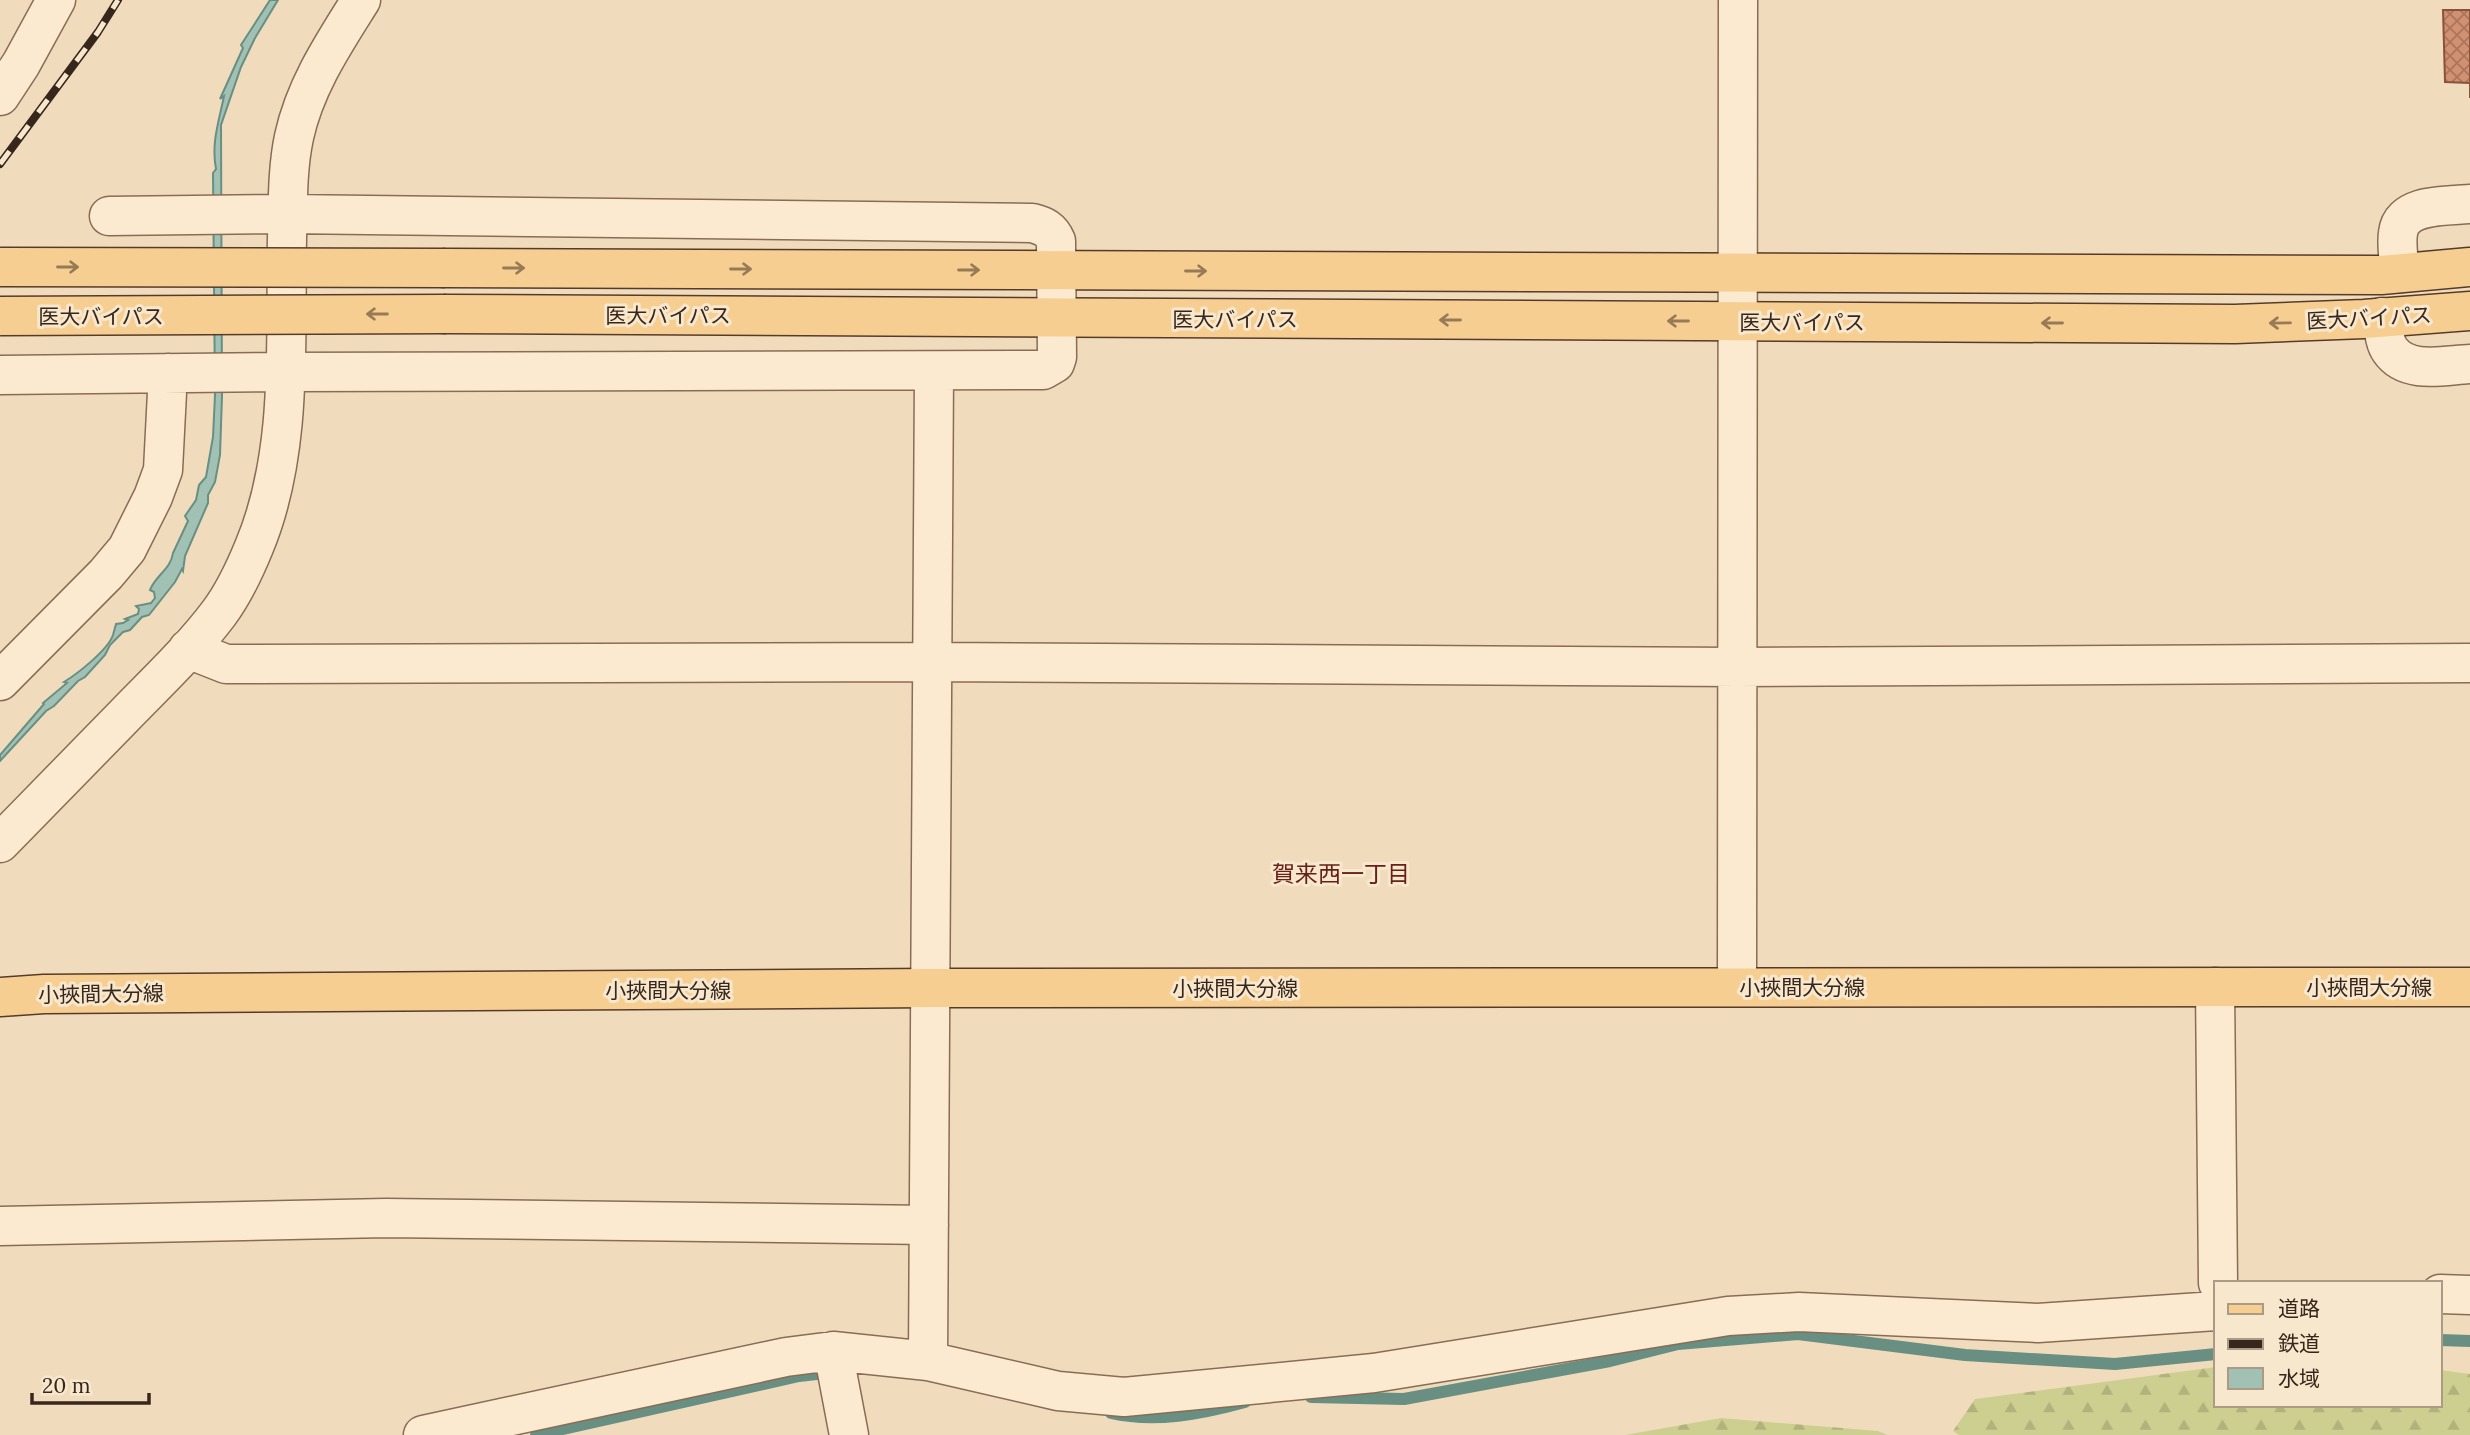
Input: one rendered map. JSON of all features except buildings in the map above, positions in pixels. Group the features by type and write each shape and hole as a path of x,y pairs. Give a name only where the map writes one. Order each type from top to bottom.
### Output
{"main road":[{"name":"医大バイパス","path":"0,267 2400,273 2463,268"},
{"name":"医大バイパス","path":"0,316 446,314 2235,324 2470,311"},
{"name":"小挾間大分線","path":"0,997 57,994 931,988 2470,986"}],"street":[{"path":"0,96 56,0"},
{"path":"0,843 188,649 220,612 255,544 276,473 283,413 287,214 294,138 303,105 328,52 361,0"},
{"path":"1737,987 1738,0"},
{"path":"2400,273 2398,232 2400,223 2407,215 2420,210 2470,204"},
{"path":"0,375 1042,370 1051,367 1057,357 1056,241 1052,232 1044,226 1032,223 287,214 109,216"},
{"path":"2382,317 2390,351 2401,360 2425,367 2470,363"},
{"path":"929,1361 934,371"},
{"path":"0,681 106,574 127,549 163,470 168,373"},
{"path":"188,649 226,664 931,662 1737,667 2470,663"},
{"path":"2215,987 2218,1281"},
{"path":"0,1226 386,1218 929,1225"},
{"path":"2442,1294 2470,1295"},
{"path":"423,1435 786,1357 833,1351 929,1361 1058,1391 1124,1397 1374,1373 1728,1316 1799,1312 2038,1323 2214,1311"},
{"path":"833,1351 849,1435"}],"green space":[{"path":"2214,1367 2214,1407 2442,1407 2442,1370 2470,1374 2470,1435 1959,1435 1953,1431 1975,1399"},
{"path":"1721,1418 1878,1431 1888,1435 1625,1435"}],"water":[{"path":"270,0 278,0 241,67 221,125 220,455 208,503 185,556 183,571 182,569 149,615 142,617 130,630 123,632 85,677 46,711 0,761 0,755 43,703 105,648 116,624 138,614 139,609 136,606 151,603 155,598 154,592 150,590 172,559 188,521 185,516 196,500 199,485 206,477 213,437 215,395 213,173 216,169 216,132 224,96 220,99 243,48 241,45"}],"waterway":[{"path":"1311,1397 1404,1399 1610,1361 1678,1344 1798,1334 1965,1355 2115,1364 2214,1354"},
{"path":"2442,1340 2470,1341"},
{"path":"536,1435 799,1376 834,1372"},
{"path":"1111,1413 1144,1417 1178,1416 1245,1402"}],"railway":[{"path":"0,164 98,32 118,0"}],"district":[{"name":"賀来西一丁目","path":"1341,873"}]}
